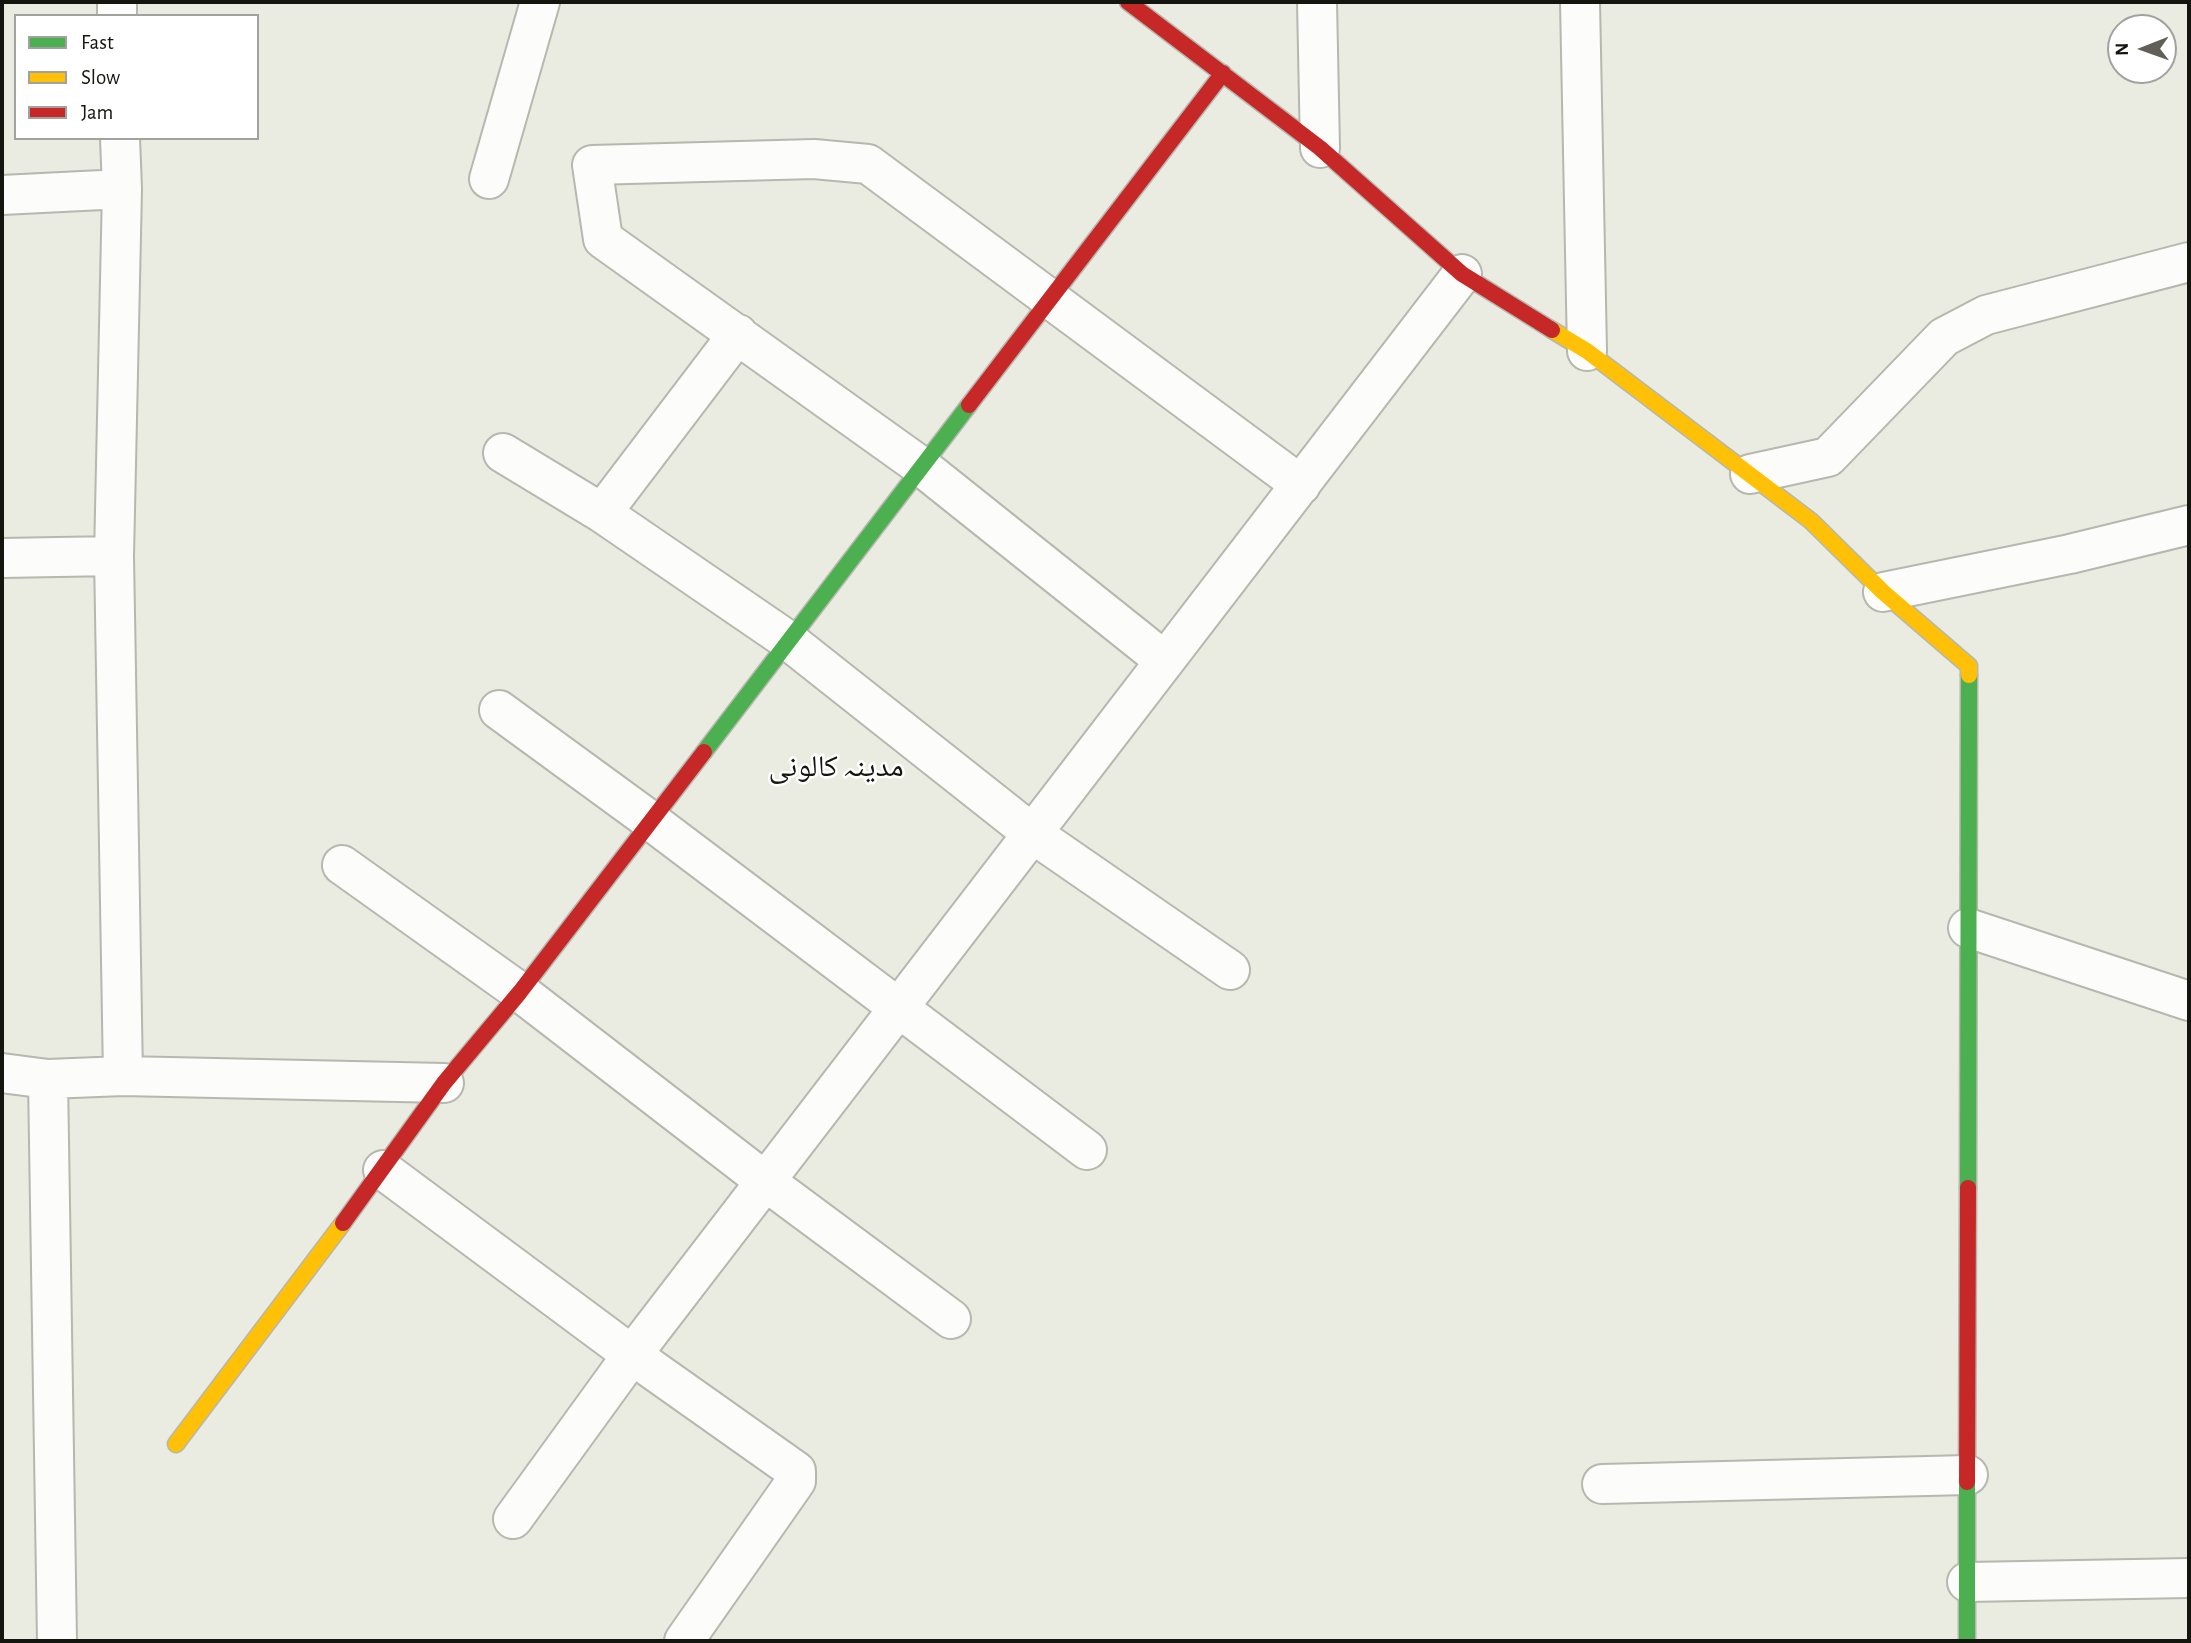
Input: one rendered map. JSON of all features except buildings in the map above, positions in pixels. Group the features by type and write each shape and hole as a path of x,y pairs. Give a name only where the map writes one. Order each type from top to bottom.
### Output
{"street":[{"path":"489,179 540,2"},
{"path":"1317,2 1320,148"},
{"path":"1580,2 1587,351"},
{"path":"1131,3 1320,148 1462,274 1587,351 1811,521 1883,592 1969,666 1967,1641"},
{"path":"176,1444 383,1170 444,1083 520,992 1223,74"},
{"path":"120,140 122,189 114,556 123,1076"},
{"path":"1165,661 922,467 603,239 592,165 814,159 868,164 1301,485"},
{"path":"2,195 122,189"},
{"path":"1750,474 1828,457 1944,337 1986,315 2189,262"},
{"path":"513,1518 632,1355 1462,274"},
{"path":"602,513 738,334"},
{"path":"503,453 602,513 789,641 1033,834 1230,970"},
{"path":"1883,592 2070,555 2189,525"},
{"path":"2,558 114,556"},
{"path":"499,710 651,821 1087,1150"},
{"path":"342,865 520,992 765,1181 951,1319"},
{"path":"1968,928 2189,1000"},
{"path":"2,1073 48,1079 123,1076 444,1083"},
{"path":"48,1079 57,1641"},
{"path":"383,1170 632,1355 796,1471 796,1480 684,1641"},
{"path":"1602,1484 1968,1475"},
{"path":"1968,1582 2189,1578"}],"traffic: fast":[{"path":"704,752 969,405"},
{"path":"1968,1188 1969,675"},
{"path":"1967,1482 1967,1641"}],"traffic: slow":[{"path":"1552,330 1587,351 1811,521 1883,592 1969,666 1969,675"},
{"path":"176,1444 343,1223"}],"traffic: jam":[{"path":"1128,2 1320,148 1462,274 1552,330"},
{"path":"969,405 1223,73"},
{"path":"343,1223 444,1083 520,992 704,752"},
{"path":"1967,1482 1968,1188"}],"district":[{"name":"مدینہ کالونی","path":"836,767"}]}
